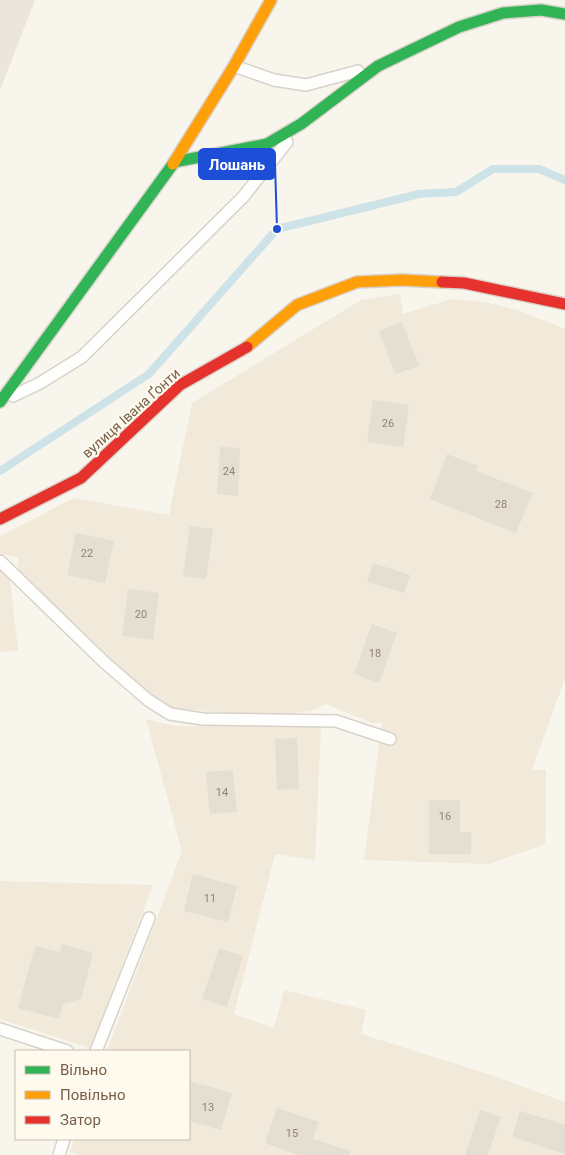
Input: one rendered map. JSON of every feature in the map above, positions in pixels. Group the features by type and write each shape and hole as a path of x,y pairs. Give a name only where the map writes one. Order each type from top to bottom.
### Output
{"street":[{"path":"0,402 174,162 234,66 271,0"},
{"path":"174,162 267,144 301,124 378,66 459,27 503,13 541,10 565,14"},
{"name":"вулиця Івана Ґонти","path":"0,518 81,478 180,385 252,343 297,305 357,282 402,280 464,283 565,304"}],"lane":[{"path":"234,66 274,80 306,85 378,66"},
{"path":"0,402 40,383 82,357 243,198 301,124"},
{"path":"0,561 104,662 148,700 170,714 203,719 336,721 390,739"},
{"path":"96,1050 149,918"},
{"path":"0,1029 64,1050"},
{"path":"59,1155 64,1140"}],"shaded area":[{"path":"0,0 35,0 0,90"},
{"path":"400,294 403,314 452,299 483,302 518,310 565,329 565,678 532,770 546,770 545,844 489,864 364,860 382,723 372,723 326,704 311,711 286,714 226,713 170,708 109,658 18,569 18,558 0,553 0,536 74,498 169,515 192,403 361,300"},
{"path":"0,569 10,580 18,650 0,652"},
{"path":"146,719 175,726 321,727 315,860 275,854 234,1014 274,1028 284,990 366,1010 361,1034 491,1075 565,1102 565,1155 82,1155 70,1152 74,1140 190,1140 190,1050 107,1050 182,851"},
{"path":"0,881 153,885 90,1048 0,1019"}],"building":[{"path":"402,322 419,366 395,374 379,331"},
{"path":"373,400 409,405 403,447 367,442"},
{"path":"220,447 240,448 238,496 217,494"},
{"path":"447,454 478,466 476,471 533,493 516,533 430,499"},
{"path":"190,526 213,529 206,579 183,576"},
{"path":"76,533 114,541 105,583 67,575"},
{"path":"373,563 410,575 404,593 367,582"},
{"path":"128,589 159,593 153,640 122,636"},
{"path":"372,624 397,633 379,683 354,674"},
{"path":"297,738 299,789 277,790 275,739"},
{"path":"233,770 237,812 210,814 206,772"},
{"path":"429,800 460,800 460,832 471,832 471,854 429,854"},
{"path":"193,874 237,886 228,922 184,911"},
{"path":"62,944 93,953 81,999 63,1004 59,1019 18,1008 35,946 60,952"},
{"path":"219,948 243,956 227,1007 202,999"},
{"path":"190,1081 232,1093 221,1130 190,1121"},
{"path":"277,1108 319,1122 313,1139 350,1151 349,1155 298,1155 265,1143"},
{"path":"480,1110 501,1117 488,1155 465,1155"},
{"path":"520,1111 565,1125 565,1154 512,1137"}],"waterway":[{"path":"0,471 149,374 277,229 419,194 456,192 493,169 539,169 565,180"}],"traffic: fast":[{"path":"174,162 267,144 301,124 378,66 459,27 503,13 541,10 565,14"},
{"path":"0,402 173,164"}],"traffic: slow":[{"path":"173,164 234,66 271,0"},
{"path":"247,347 297,305 357,282 402,280 442,282"}],"traffic: jam":[{"path":"442,282 464,283 565,304"},
{"path":"0,519 81,478 180,385 247,347"}],"place":[{"name":"Лошань","path":"277,229"}]}
